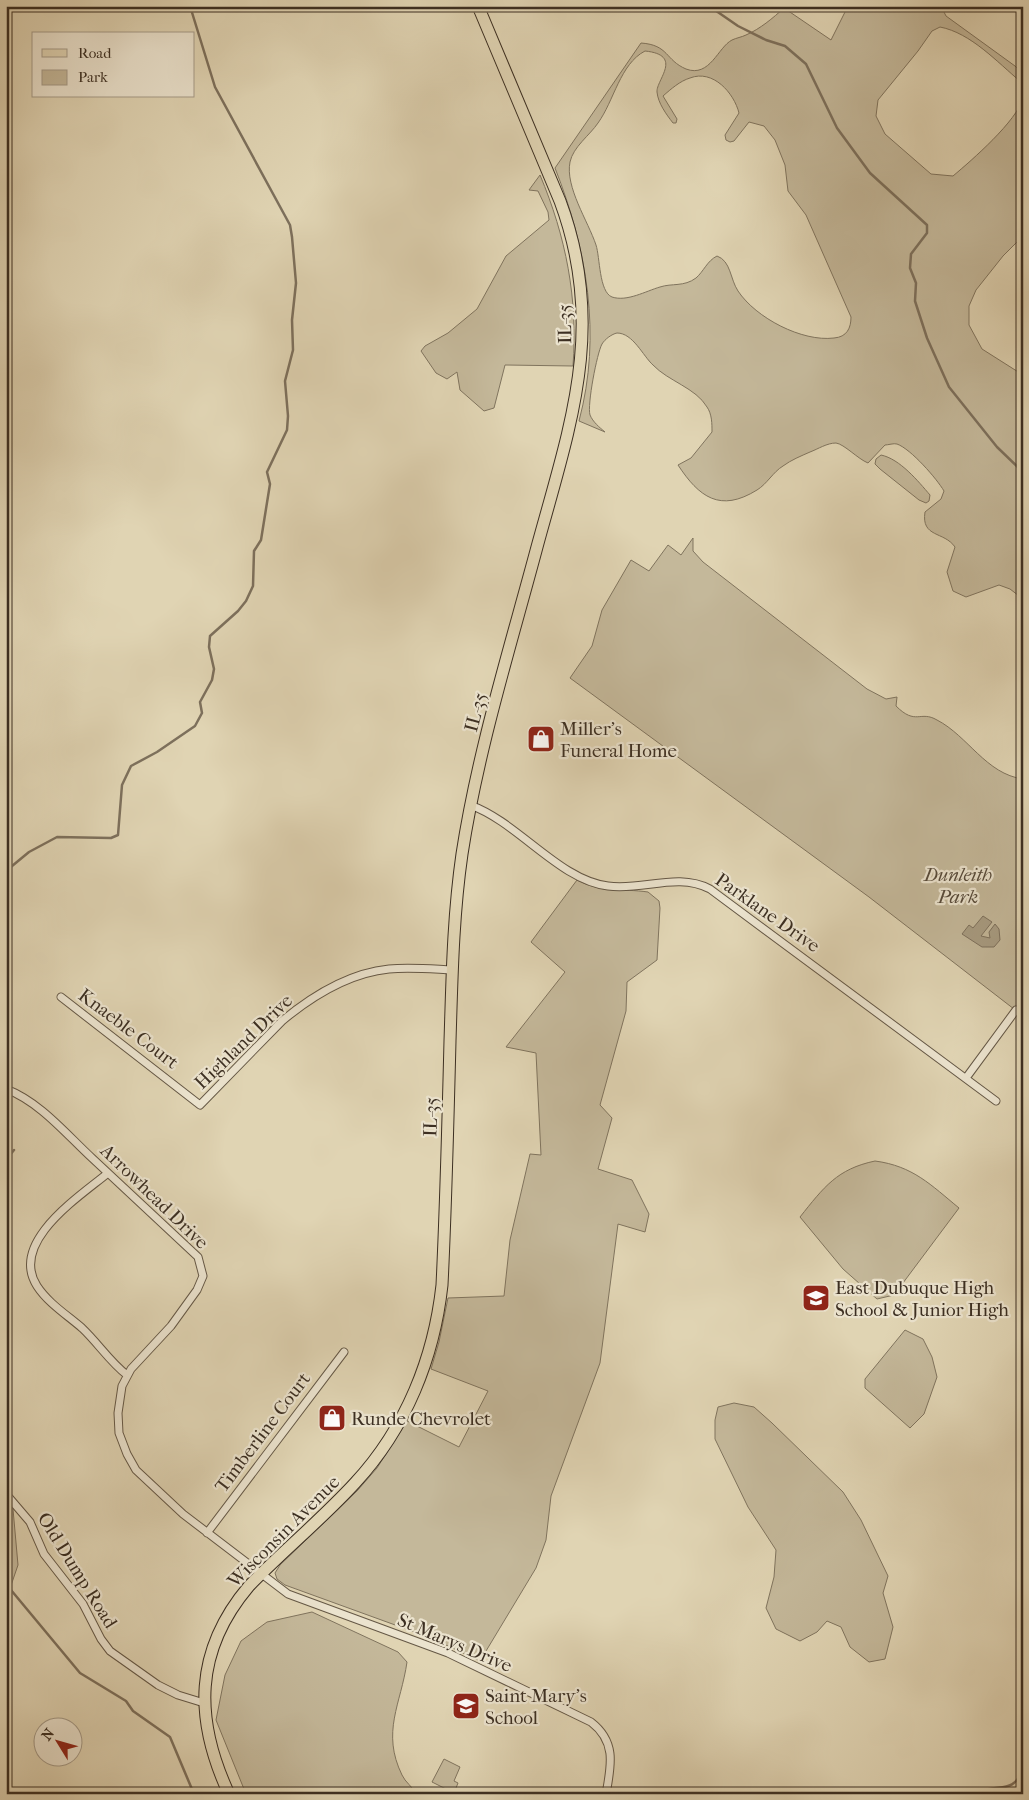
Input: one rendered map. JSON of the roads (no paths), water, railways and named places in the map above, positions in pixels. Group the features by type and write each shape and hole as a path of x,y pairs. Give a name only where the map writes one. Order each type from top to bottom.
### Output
{"main road":[{"name":"IL-35","path":"387,1443 417,1388 428,1356 439,1311 444,1245 452,970 459,878 470,805 574,414 581,371 582,316 577,265 562,208 478,6"},
{"name":"Wisconsin Avenue","path":"229,1794 210,1750 204,1703 206,1674 220,1629 239,1598 260,1575 344,1495 387,1443"}],"street":[{"name":"Parklane Drive","path":"470,805 490,813 566,868 593,882 608,886 623,886 684,881 694,882 710,889 996,1101"},
{"name":"Highland Drive","path":"200,1105 282,1021 338,984 366,973 390,969 452,970"},
{"name":"Knaeble Court","path":"61,996 200,1105"},
{"path":"966,1078 1016,1010"},
{"name":"Arrowhead Drive","path":"6,1090 18,1094 40,1110 198,1257 203,1270 203,1276 197,1290 171,1326 127,1375 122,1386 118,1413 120,1433 127,1454 136,1470 158,1492 260,1575"},
{"path":"108,1173 47,1228 34,1246 30,1263 31,1273 41,1291 87,1333 127,1375"},
{"name":"Timberline Court","path":"207,1533 344,1352"},
{"name":"Old Dump Road","path":"6,1494 30,1522 44,1554 83,1604 95,1628 110,1651 121,1661 158,1685 178,1695 204,1703"},
{"name":"St Marys Drive","path":"260,1575 288,1594 448,1653 591,1722 604,1735 611,1752 606,1794"}],"waterway":[{"path":"6,871 29,852 57,837 111,838 118,835 122,785 131,766 157,752 195,726 202,713 200,702 212,680 214,669 209,647 210,636 238,611 246,601 253,586 254,551 261,540 270,484 267,472 287,430 288,416 285,381 293,350 292,320 296,283 290,225 215,87 190,6"},
{"path":"709,6 738,26 766,40 785,46 806,64 837,128 870,173 927,225 927,233 911,254 910,268 916,283 915,301 927,338 949,387 997,447 1023,472"},
{"path":"6,1160 14,1150"},
{"path":"6,1584 80,1673 126,1701 133,1711 170,1737 194,1794"},
{"path":"978,1794 984,1790 1009,1786 1019,1778 1023,1769"}],"place":[{"name":"Miller's Funeral Home","path":"541,739"},
{"name":"East Dubuque High School & Junior High","path":"816,1298"},
{"name":"Runde Chevrolet","path":"332,1418"},
{"name":"Saint Mary's School","path":"466,1706"}],"park label":[{"name":"Dunleith Park","path":"958,885"}]}
